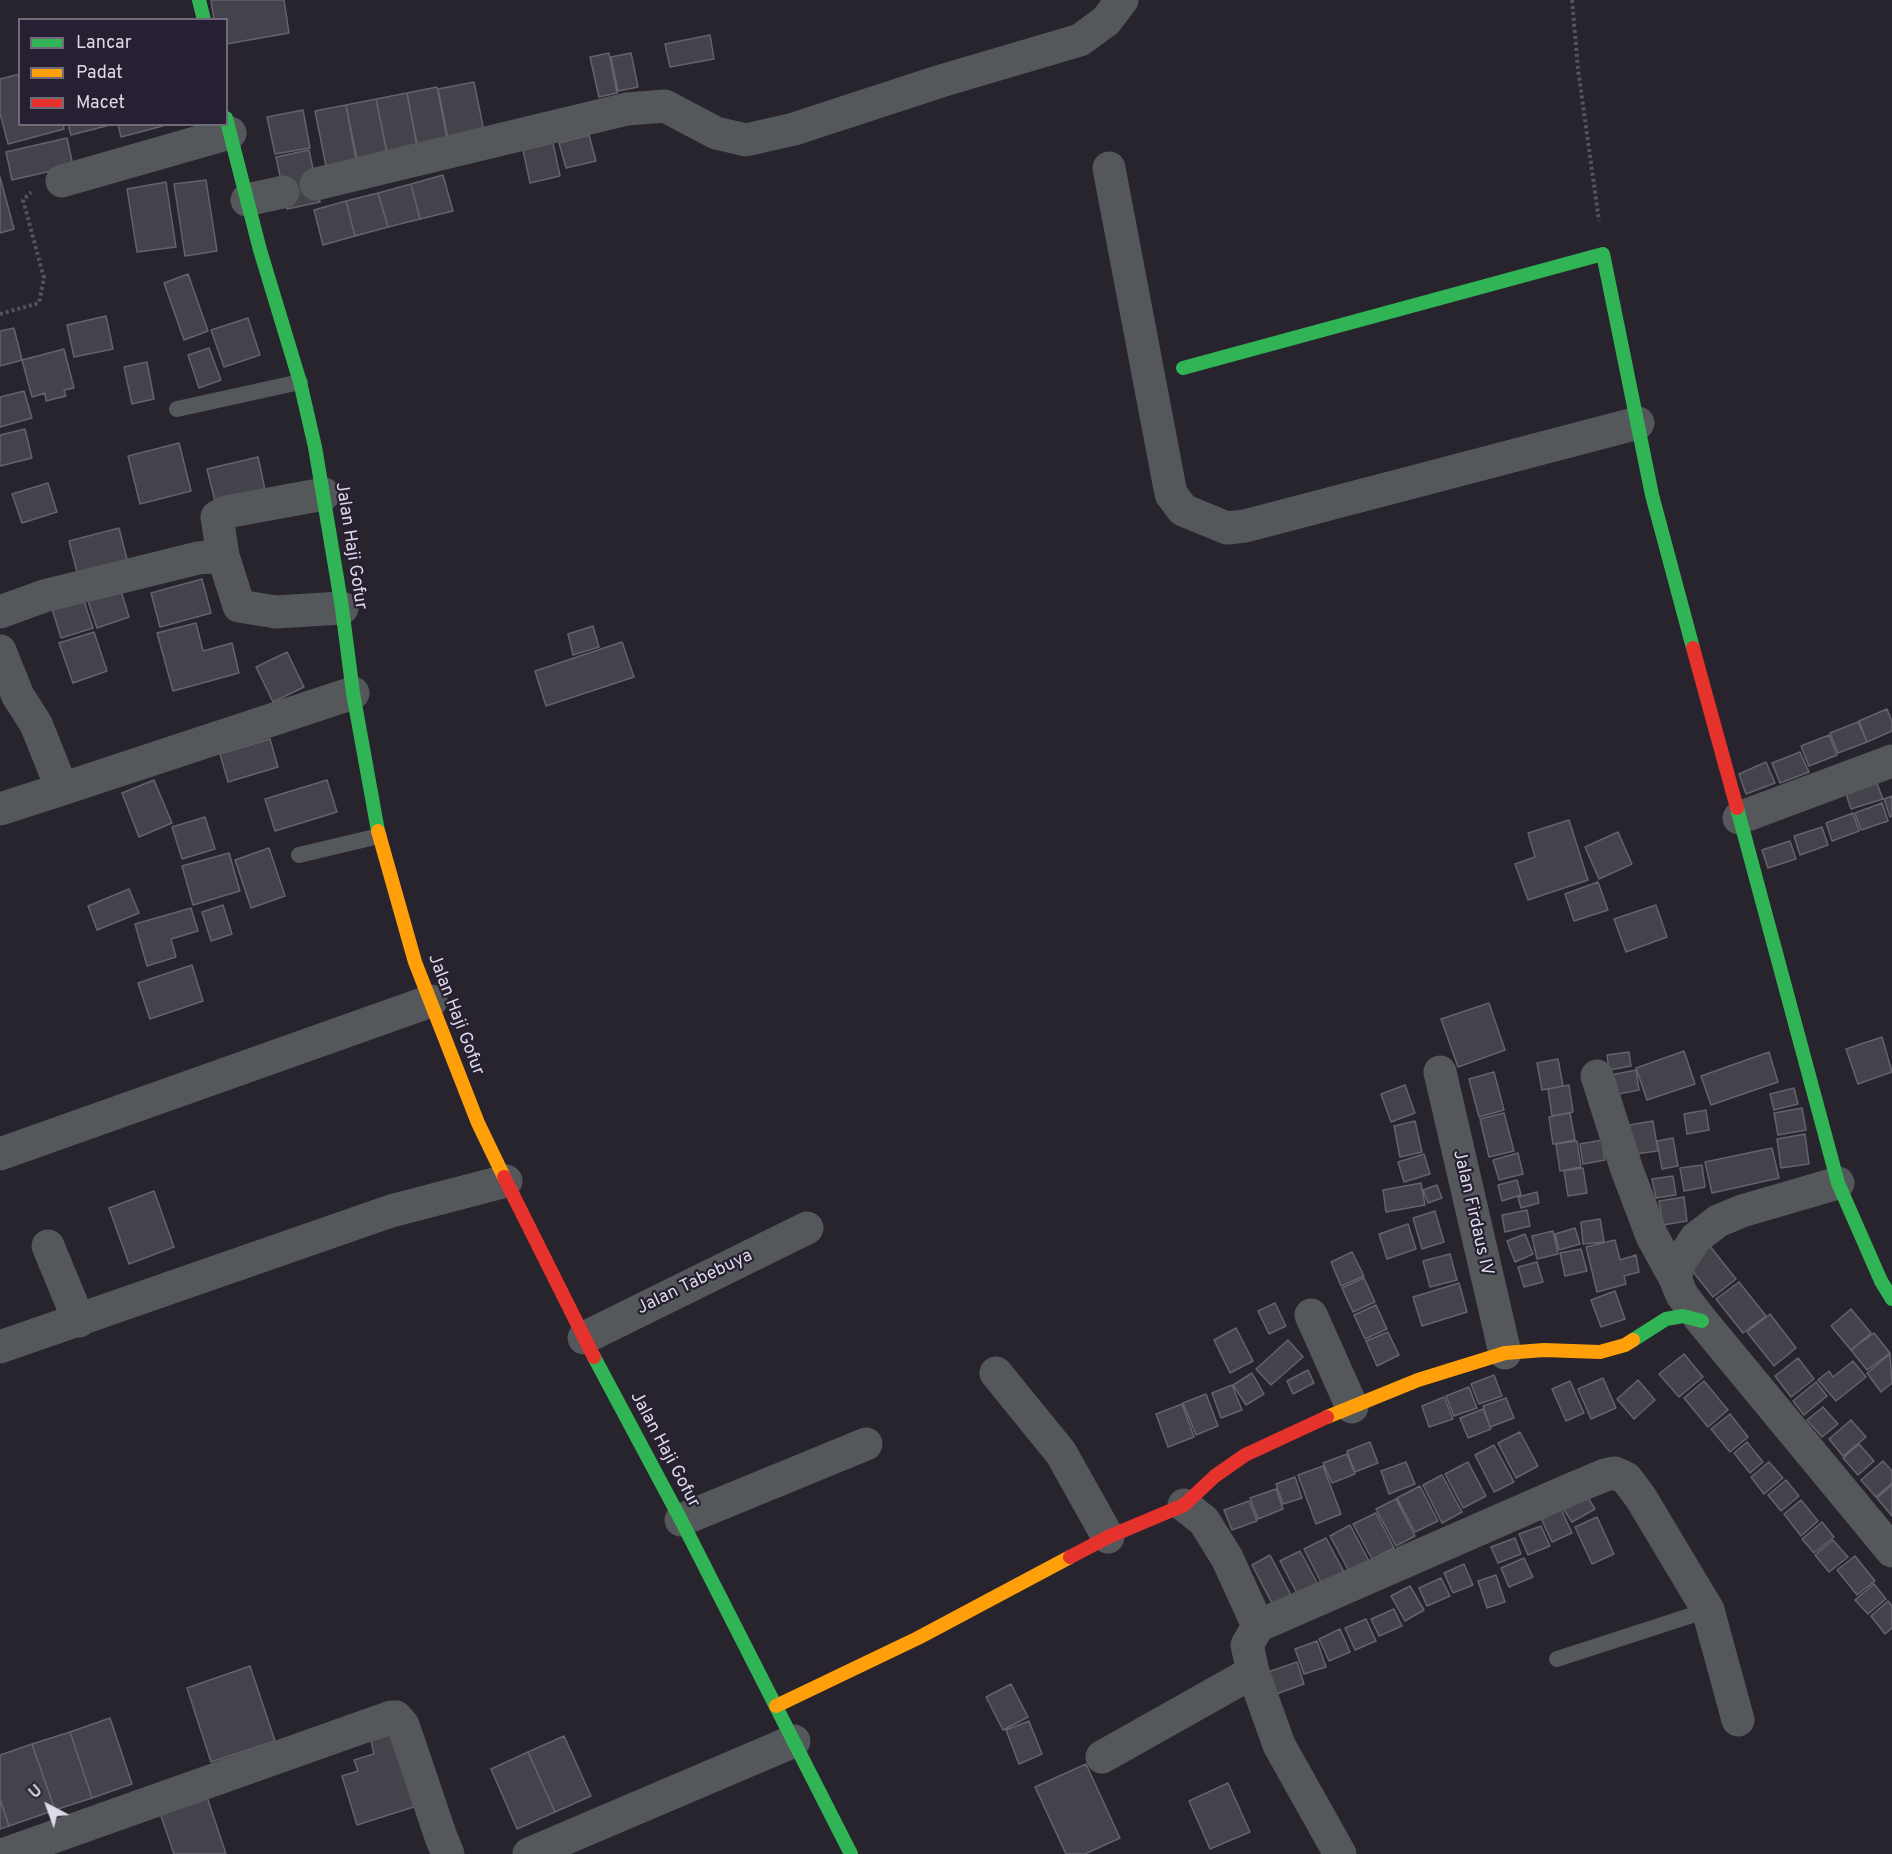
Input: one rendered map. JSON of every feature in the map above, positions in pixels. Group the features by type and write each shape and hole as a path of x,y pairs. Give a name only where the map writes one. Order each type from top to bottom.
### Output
{"street":[{"path":"199,0 204,18"},
{"path":"316,184 627,109 664,105 716,133 746,140 794,129 941,81 1080,40 1106,21 1122,0"},
{"name":"Jalan Haji Gofur","path":"228,125 247,200 300,382 324,494 353,693 379,836 415,962 478,1123 506,1182 584,1338 681,1520 851,1854"},
{"path":"62,181 225,126"},
{"path":"1109,168 1171,494 1183,510 1227,528 1245,526 1638,423"},
{"path":"247,200 283,192"},
{"path":"1183,368 1603,254 1652,495 1838,1183 1881,1281 1892,1299"},
{"path":"324,494 226,512 217,517 224,556 239,606 276,612 342,608"},
{"path":"0,612 44,596 198,558 224,556"},
{"path":"0,651 18,696 36,724 62,789"},
{"path":"0,809 353,693"},
{"path":"1739,818 1892,761"},
{"path":"0,1154 430,1001"},
{"name":"Jalan Firdaus IV","path":"1440,1072 1504,1353"},
{"path":"1597,1076 1652,1236 1682,1295 1892,1551"},
{"path":"0,1347 391,1211 506,1182"},
{"path":"1675,1278 1680,1261 1692,1244 1707,1228 1718,1221 1742,1211 1838,1183"},
{"name":"Jalan Tabebuya","path":"584,1338 807,1228"},
{"path":"48,1246 79,1321"},
{"path":"1311,1315 1352,1407"},
{"path":"776,1706 918,1638 1107,1537 1184,1505 1215,1476 1245,1455 1296,1430 1418,1380 1504,1353 1544,1350 1600,1352 1625,1345 1666,1319 1683,1316 1702,1321"},
{"path":"996,1373 1061,1453 1107,1537"},
{"path":"681,1520 866,1444"},
{"path":"1340,1854 1280,1745 1253,1672 1247,1645 1258,1626 1605,1475 1615,1473 1626,1478 1641,1498 1708,1610 1738,1720"},
{"path":"1184,1505 1204,1521 1227,1558 1258,1626"},
{"path":"1102,1757 1253,1672"},
{"path":"5,1854 391,1717 396,1717 403,1725 448,1854"},
{"path":"529,1854 794,1742"}],"lane":[{"path":"177,409 300,382"},
{"path":"299,855 379,836"},
{"path":"1557,1659 1708,1610"}],"path":[{"path":"1572,0 1578,69 1603,254"},
{"path":"0,314 39,303 44,278 23,200 32,192 62,181"}],"building":[{"path":"211,0 284,0 289,33 228,44 228,18 214,18"},
{"path":"710,35 714,59 670,67 665,44"},
{"path":"609,53 617,93 599,97 590,57"},
{"path":"631,53 638,87 618,91 611,57"},
{"path":"18,74 18,126 63,126 64,129 8,144 0,113 0,79"},
{"path":"474,82 484,131 448,138 438,89"},
{"path":"437,87 447,138 417,144 407,93"},
{"path":"407,93 417,146 387,152 376,99"},
{"path":"376,99 387,153 357,159 346,105"},
{"path":"346,105 356,160 326,166 315,111"},
{"path":"303,110 310,148 275,154 267,117"},
{"path":"69,126 106,126 71,135"},
{"path":"118,126 162,126 121,137"},
{"path":"589,135 596,161 566,168 559,143"},
{"path":"67,138 73,166 12,180 6,152"},
{"path":"553,143 560,176 530,183 523,150"},
{"path":"309,150 320,202 287,209 276,157"},
{"path":"443,175 453,211 420,219 411,184"},
{"path":"0,177 14,229 0,233"},
{"path":"206,180 217,251 185,256 174,184"},
{"path":"166,182 176,247 137,252 127,189"},
{"path":"411,184 420,219 388,227 378,193"},
{"path":"378,193 388,227 355,236 346,201"},
{"path":"346,201 355,236 323,245 314,210"},
{"path":"188,274 208,331 184,340 164,283"},
{"path":"106,316 113,349 74,357 67,325"},
{"path":"248,318 260,355 224,367 211,330"},
{"path":"14,328 22,360 0,366 0,331"},
{"path":"209,348 221,380 199,388 188,355"},
{"path":"64,349 74,388 64,390 66,396 46,401 45,393 32,397 22,360"},
{"path":"147,362 154,399 132,404 124,367"},
{"path":"24,391 32,418 0,427 0,397"},
{"path":"25,429 32,458 0,466 0,435"},
{"path":"179,443 191,491 140,504 128,456"},
{"path":"258,457 265,490 215,501 207,469"},
{"path":"48,483 57,512 22,523 12,494"},
{"path":"119,528 129,567 79,580 69,541"},
{"path":"202,579 211,613 160,627 151,593"},
{"path":"118,581 129,617 97,628 85,592"},
{"path":"81,592 93,628 61,638 50,602"},
{"path":"196,623 203,651 232,643 239,673 173,691 157,633"},
{"path":"593,626 599,647 573,655 568,634"},
{"path":"94,632 107,671 73,683 59,643"},
{"path":"622,642 634,677 546,706 535,671"},
{"path":"287,652 304,687 273,702 256,667"},
{"path":"1887,709 1892,722 1892,731 1867,742 1859,721"},
{"path":"1858,722 1867,742 1838,753 1830,733"},
{"path":"1829,735 1837,755 1809,766 1801,746"},
{"path":"270,739 278,767 228,782 220,754"},
{"path":"1800,752 1809,772 1780,783 1772,763"},
{"path":"1766,762 1775,783 1746,794 1739,774"},
{"path":"154,780 172,823 139,837 122,793"},
{"path":"327,780 337,812 275,831 265,799"},
{"path":"1876,781 1883,799 1851,809 1845,791"},
{"path":"1892,796 1892,816 1890,817 1884,799"},
{"path":"1882,803 1888,821 1861,830 1855,813"},
{"path":"1853,813 1859,831 1832,841 1826,823"},
{"path":"205,817 215,849 182,859 172,827"},
{"path":"1569,820 1588,880 1528,900 1515,864 1535,857 1528,833"},
{"path":"1822,827 1828,845 1800,855 1794,836"},
{"path":"1618,832 1632,864 1599,879 1585,847"},
{"path":"1790,841 1796,859 1768,868 1762,850"},
{"path":"269,848 285,896 251,908 235,860"},
{"path":"229,853 240,891 193,905 182,866"},
{"path":"1598,882 1608,910 1574,921 1565,894"},
{"path":"129,889 139,913 97,930 88,906"},
{"path":"223,905 232,934 211,941 202,912"},
{"path":"1656,905 1667,937 1626,952 1614,919"},
{"path":"191,908 198,931 171,939 176,957 147,966 135,924"},
{"path":"192,965 203,1001 150,1019 138,983"},
{"path":"1489,1003 1505,1050 1458,1067 1441,1019"},
{"path":"1882,1037 1892,1072 1858,1084 1846,1049"},
{"path":"1684,1051 1695,1084 1647,1100 1636,1068"},
{"path":"1629,1052 1631,1066 1609,1070 1607,1055"},
{"path":"1769,1052 1778,1082 1711,1105 1701,1076"},
{"path":"1558,1059 1563,1086 1542,1090 1537,1063"},
{"path":"1636,1070 1639,1090 1614,1095 1611,1075"},
{"path":"1494,1072 1504,1110 1479,1117 1469,1079"},
{"path":"1405,1085 1415,1113 1391,1122 1381,1094"},
{"path":"1569,1085 1573,1112 1552,1116 1548,1089"},
{"path":"1794,1088 1798,1104 1774,1110 1770,1094"},
{"path":"1802,1108 1806,1130 1778,1135 1774,1113"},
{"path":"1706,1110 1709,1130 1687,1134 1684,1114"},
{"path":"1504,1113 1514,1151 1489,1157 1480,1119"},
{"path":"1570,1113 1575,1140 1553,1144 1549,1117"},
{"path":"1415,1121 1422,1152 1400,1157 1394,1126"},
{"path":"1653,1121 1658,1151 1634,1154 1629,1125"},
{"path":"1805,1134 1809,1164 1781,1168 1777,1139"},
{"path":"1673,1138 1678,1166 1662,1169 1657,1141"},
{"path":"1602,1140 1605,1160 1583,1164 1580,1144"},
{"path":"1577,1141 1581,1167 1560,1171 1556,1144"},
{"path":"1772,1148 1779,1178 1712,1193 1705,1162"},
{"path":"1518,1153 1523,1174 1499,1180 1493,1160"},
{"path":"1424,1154 1430,1174 1404,1182 1398,1162"},
{"path":"1702,1165 1705,1187 1684,1191 1680,1168"},
{"path":"1583,1168 1587,1193 1568,1196 1564,1171"},
{"path":"1673,1176 1676,1195 1656,1198 1652,1179"},
{"path":"1517,1180 1521,1195 1502,1201 1498,1185"},
{"path":"1421,1183 1425,1205 1386,1212 1383,1190"},
{"path":"1437,1185 1442,1198 1428,1203 1423,1190"},
{"path":"154,1191 174,1247 129,1264 109,1208"},
{"path":"1537,1192 1539,1203 1521,1208 1518,1197"},
{"path":"1684,1197 1687,1221 1663,1225 1659,1201"},
{"path":"1527,1210 1530,1226 1505,1232 1502,1215"},
{"path":"1435,1211 1444,1242 1422,1249 1413,1218"},
{"path":"1600,1219 1604,1242 1583,1244 1581,1222"},
{"path":"1408,1224 1416,1249 1387,1259 1379,1234"},
{"path":"1575,1228 1580,1244 1559,1250 1555,1234"},
{"path":"1553,1231 1558,1254 1537,1259 1532,1236"},
{"path":"1525,1234 1533,1254 1515,1262 1507,1241"},
{"path":"1615,1240 1620,1260 1636,1255 1639,1272 1624,1276 1626,1284 1597,1292 1586,1247"},
{"path":"1709,1245 1736,1279 1713,1297 1686,1263"},
{"path":"1581,1249 1587,1271 1565,1276 1560,1253"},
{"path":"1352,1252 1364,1276 1341,1286 1331,1262"},
{"path":"1450,1254 1457,1280 1430,1287 1423,1261"},
{"path":"1537,1262 1543,1282 1524,1287 1518,1267"},
{"path":"1364,1278 1375,1302 1353,1312 1342,1288"},
{"path":"1739,1282 1766,1316 1743,1333 1716,1299"},
{"path":"1459,1283 1467,1312 1422,1326 1413,1297"},
{"path":"1615,1291 1625,1319 1601,1327 1591,1300"},
{"path":"1275,1303 1286,1326 1269,1334 1258,1311"},
{"path":"1376,1305 1387,1329 1365,1339 1354,1315"},
{"path":"1851,1309 1871,1333 1851,1350 1831,1326"},
{"path":"1770,1314 1796,1348 1774,1366 1747,1332"},
{"path":"1236,1328 1253,1361 1230,1373 1214,1340"},
{"path":"1388,1332 1399,1355 1377,1366 1366,1341"},
{"path":"1874,1333 1890,1353 1867,1370 1851,1350"},
{"path":"1288,1340 1303,1357 1271,1385 1256,1369"},
{"path":"1684,1354 1703,1377 1679,1397 1659,1374"},
{"path":"1890,1354 1892,1383 1881,1392 1867,1373"},
{"path":"1798,1358 1814,1379 1791,1397 1775,1376"},
{"path":"1853,1361 1866,1377 1836,1401 1818,1380 1829,1371 1833,1377"},
{"path":"1308,1370 1314,1383 1293,1394 1287,1381"},
{"path":"1252,1373 1264,1394 1246,1405 1233,1385"},
{"path":"1494,1375 1502,1396 1479,1404 1471,1384"},
{"path":"1603,1378 1616,1408 1591,1419 1578,1389"},
{"path":"1638,1380 1655,1400 1634,1419 1617,1399"},
{"path":"1570,1381 1584,1413 1566,1421 1552,1389"},
{"path":"1704,1381 1728,1410 1708,1427 1684,1398"},
{"path":"1816,1382 1827,1396 1804,1415 1793,1401"},
{"path":"1232,1385 1242,1410 1221,1418 1212,1393"},
{"path":"1469,1387 1477,1408 1454,1416 1446,1396"},
{"path":"1206,1394 1218,1426 1196,1435 1183,1403"},
{"path":"1444,1397 1453,1419 1429,1427 1422,1406"},
{"path":"1506,1398 1514,1418 1490,1427 1483,1406"},
{"path":"1182,1404 1194,1437 1168,1447 1156,1414"},
{"path":"1823,1407 1838,1424 1822,1437 1807,1420"},
{"path":"1483,1409 1491,1429 1468,1438 1460,1418"},
{"path":"1730,1414 1748,1437 1730,1452 1711,1429"},
{"path":"1851,1420 1866,1437 1843,1456 1829,1439"},
{"path":"1520,1432 1538,1466 1516,1478 1498,1443"},
{"path":"1370,1442 1378,1463 1355,1472 1347,1451"},
{"path":"1747,1442 1763,1462 1750,1473 1734,1453"},
{"path":"1859,1444 1874,1461 1858,1475 1843,1458"},
{"path":"1494,1445 1514,1482 1494,1492 1475,1455"},
{"path":"1347,1454 1355,1474 1332,1483 1323,1463"},
{"path":"1883,1461 1892,1471 1892,1483 1876,1497 1861,1480"},
{"path":"1406,1462 1415,1484 1389,1494 1381,1471"},
{"path":"1468,1462 1486,1496 1463,1508 1445,1474"},
{"path":"1769,1462 1783,1478 1764,1494 1751,1477"},
{"path":"1323,1466 1341,1514 1316,1524 1298,1475"},
{"path":"1442,1475 1462,1512 1442,1523 1423,1485"},
{"path":"1295,1477 1302,1498 1283,1504 1276,1484"},
{"path":"1786,1480 1799,1496 1781,1511 1768,1495"},
{"path":"1892,1485 1892,1516 1877,1498"},
{"path":"1420,1486 1438,1521 1415,1532 1397,1498"},
{"path":"1276,1489 1283,1509 1258,1519 1250,1498"},
{"path":"1584,1491 1595,1509 1572,1522 1561,1505"},
{"path":"1396,1499 1415,1536 1396,1546 1376,1509"},
{"path":"1801,1500 1818,1521 1801,1536 1784,1514"},
{"path":"1249,1501 1257,1521 1232,1530 1224,1510"},
{"path":"1560,1507 1572,1533 1552,1542 1540,1516"},
{"path":"1376,1513 1394,1548 1372,1559 1353,1524"},
{"path":"1597,1517 1614,1554 1592,1564 1575,1527"},
{"path":"1822,1522 1834,1537 1814,1553 1802,1539"},
{"path":"1350,1525 1370,1563 1350,1573 1330,1536"},
{"path":"1541,1526 1550,1546 1528,1555 1519,1534"},
{"path":"1326,1538 1344,1572 1322,1584 1304,1549"},
{"path":"1515,1538 1521,1554 1498,1563 1491,1547"},
{"path":"1833,1540 1848,1557 1829,1572 1815,1555"},
{"path":"1300,1551 1320,1588 1300,1599 1280,1561"},
{"path":"1270,1555 1292,1597 1274,1607 1252,1565"},
{"path":"1855,1556 1875,1581 1857,1595 1837,1570"},
{"path":"1524,1558 1533,1577 1509,1587 1501,1568"},
{"path":"1464,1564 1473,1585 1453,1593 1444,1573"},
{"path":"1496,1575 1505,1602 1487,1608 1478,1581"},
{"path":"1441,1578 1450,1596 1427,1606 1419,1588"},
{"path":"1874,1584 1886,1599 1868,1614 1855,1600"},
{"path":"1410,1586 1424,1610 1405,1621 1391,1596"},
{"path":"1888,1601 1892,1606 1892,1628 1885,1634 1871,1616"},
{"path":"1394,1609 1402,1626 1379,1636 1371,1619"},
{"path":"1366,1619 1376,1641 1355,1650 1345,1628"},
{"path":"1340,1629 1350,1652 1329,1661 1319,1639"},
{"path":"1317,1641 1326,1667 1304,1674 1295,1649"},
{"path":"1297,1662 1304,1684 1276,1694 1268,1672"},
{"path":"250,1666 275,1741 211,1762 187,1688"},
{"path":"1011,1684 1028,1717 1003,1730 986,1697"},
{"path":"110,1718 132,1784 92,1798 70,1732"},
{"path":"1029,1721 1042,1754 1019,1764 1006,1730"},
{"path":"401,1731 423,1804 357,1825 342,1776 358,1771 354,1760 374,1754 371,1741"},
{"path":"70,1732 92,1798 55,1810 32,1744"},
{"path":"564,1736 591,1796 555,1812 528,1752"},
{"path":"32,1744 55,1810 9,1826 0,1799 0,1755"},
{"path":"528,1752 555,1812 517,1829 491,1769"},
{"path":"1086,1764 1120,1838 1085,1854 1066,1854 1035,1787"},
{"path":"1228,1783 1250,1832 1210,1849 1189,1801"},
{"path":"206,1794 226,1854 174,1854 159,1810"},
{"path":"0,1799 9,1826 0,1829"}],"traffic: fast":[{"path":"199,0 204,18"},
{"path":"228,126 260,250 300,382 315,447 342,608 353,693 378,831"},
{"path":"1183,368 1603,254 1652,495 1693,648"},
{"path":"1737,808 1838,1183 1881,1281 1892,1299"},
{"path":"1633,1340 1666,1319 1683,1316 1702,1321"},
{"path":"594,1357 681,1520 851,1854"}],"traffic: slow":[{"path":"378,831 415,962 478,1123 504,1177"},
{"path":"1327,1417 1418,1380 1505,1353 1544,1350 1600,1352 1625,1345 1633,1340"},
{"path":"776,1706 918,1638 1070,1557"}],"traffic: jam":[{"path":"1693,648 1737,808"},
{"path":"504,1177 594,1357"},
{"path":"1070,1557 1108,1537 1184,1505 1215,1476 1245,1455 1327,1417"}]}
